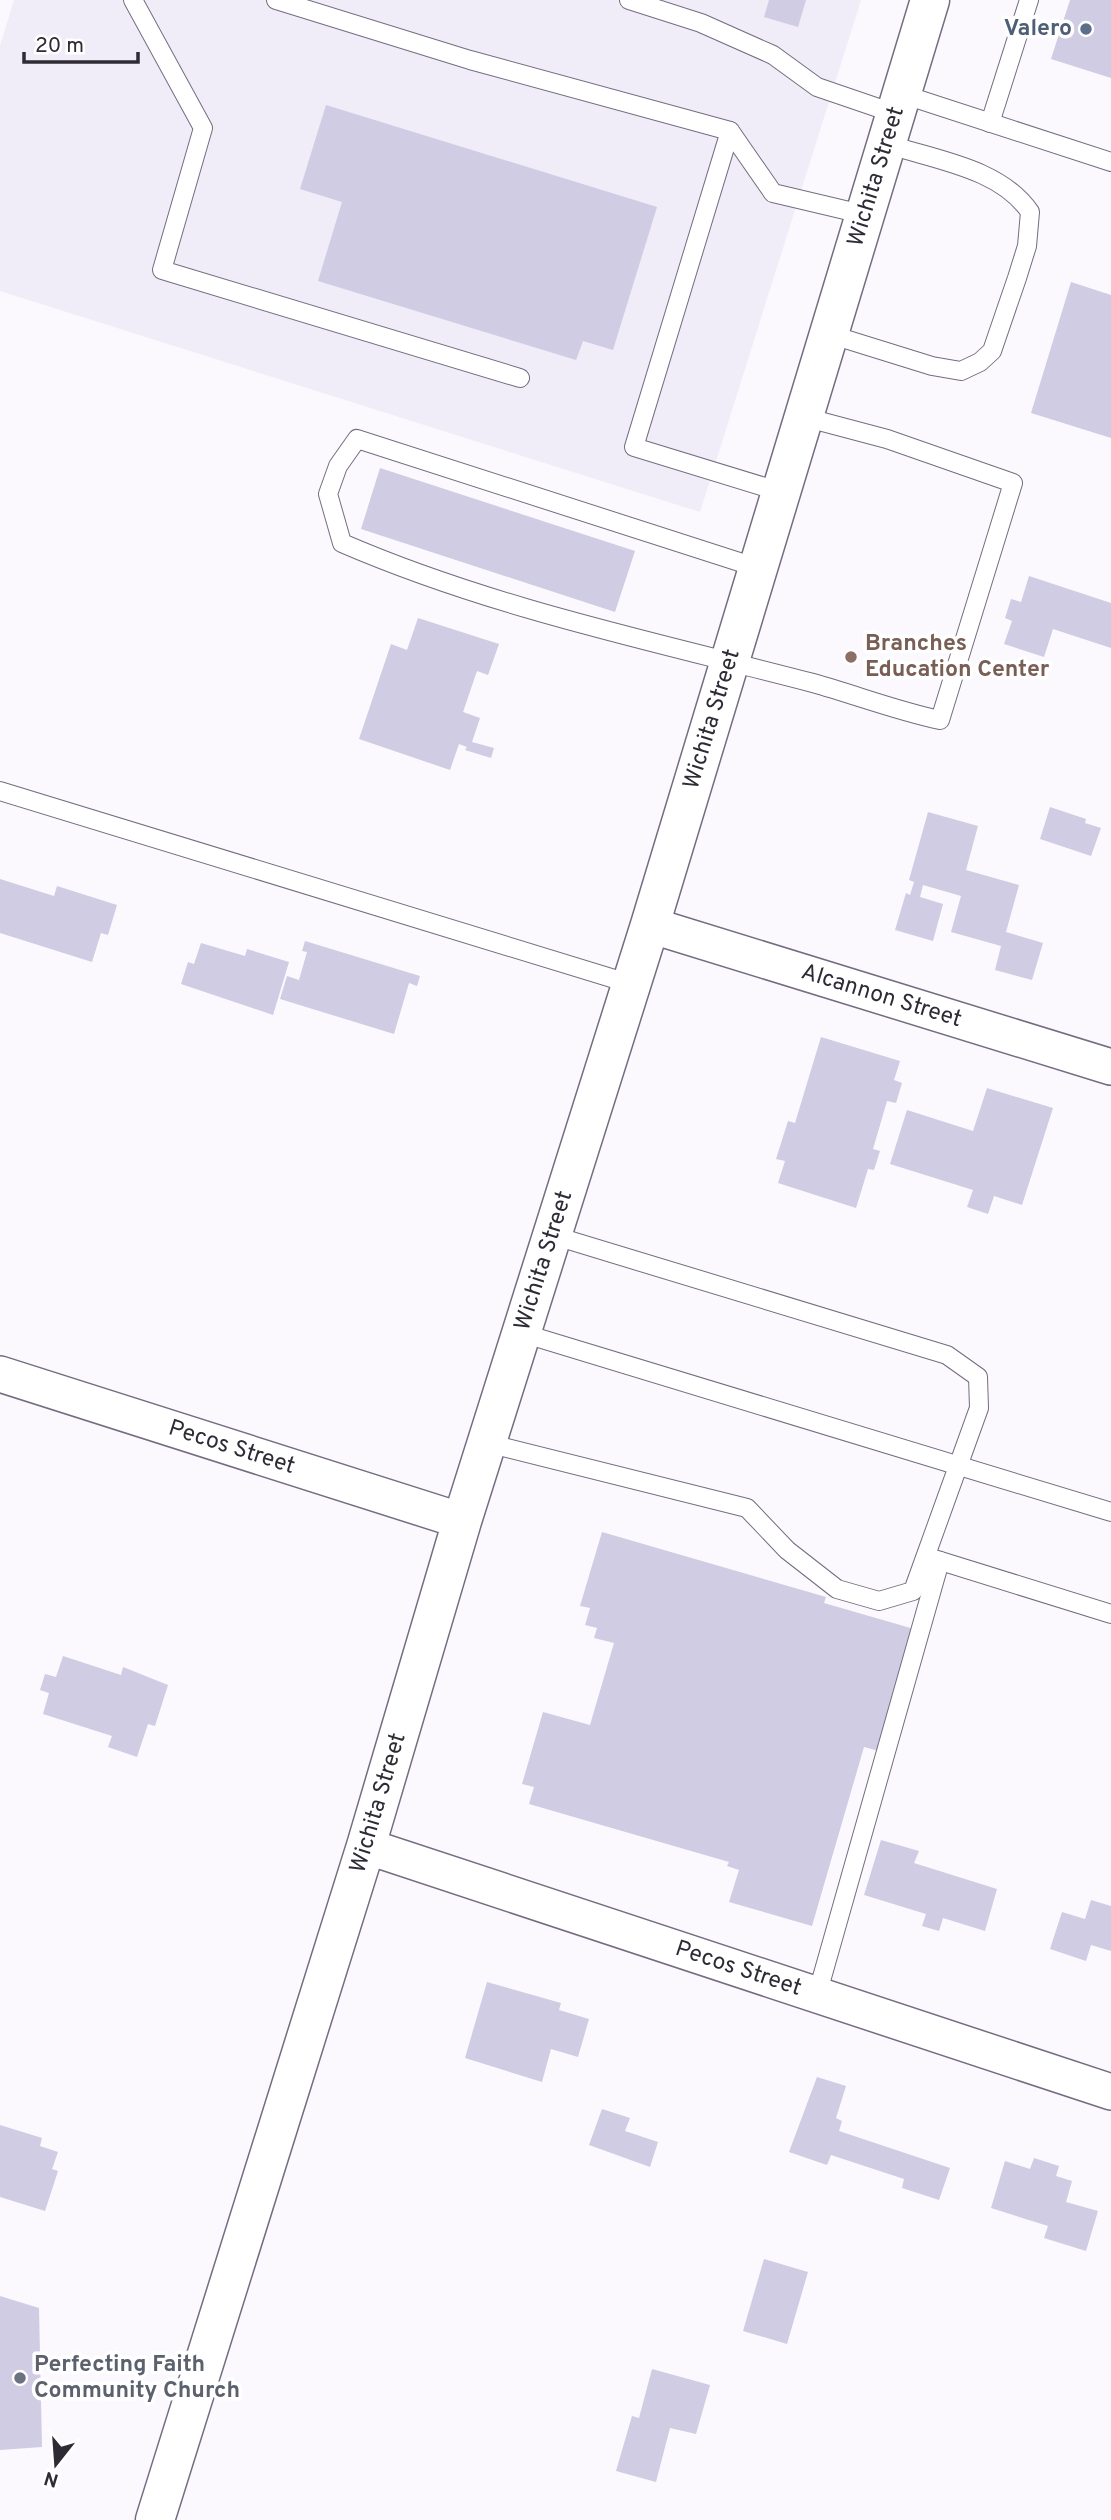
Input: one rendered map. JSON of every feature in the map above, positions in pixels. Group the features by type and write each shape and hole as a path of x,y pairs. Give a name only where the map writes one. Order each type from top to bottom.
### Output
{"main road":[{"name":"Wichita Street","path":"155,2520 366,1846 462,1521 650,925 930,0"}],"street":[{"name":"Alcannon Street","path":"650,925 1111,1067"},
{"name":"Pecos Street","path":"0,1374 462,1521"},
{"name":"Pecos Street","path":"366,1846 1111,2092"}],"lane":[{"path":"133,0 203,128 162,270 520,378"},
{"path":"276,0 470,60 730,131 773,192 866,215"},
{"path":"629,0 701,23 773,55 817,87 895,117 981,174 1006,186 1030,212 1027,246 1017,278 992,351 980,362 961,371 932,366 829,334"},
{"path":"990,122 1029,0"},
{"path":"895,117 990,122 1111,162"},
{"path":"730,131 634,447 781,492"},
{"path":"758,568 357,439 338,466 328,494 342,543 397,567 729,664 814,683 940,720 1013,483 887,439 804,417"},
{"path":"0,791 631,984"},
{"path":"552,1235 947,1355 978,1377 979,1408 958,1466 817,1995"},
{"path":"522,1333 1111,1512"},
{"path":"487,1443 747,1508 787,1550 837,1589 879,1601 913,1591 933,1559"},
{"path":"933,1559 1111,1614"}],"shaded area":[{"path":"14,0 861,0 700,512 0,291 0,46"}],"building":[{"path":"769,0 806,0 798,27 764,17"},
{"name":"Valero","path":"1070,0 1111,0 1111,78 1051,59"},
{"path":"326,105 657,207 613,350 583,341 576,360 318,281 342,202 300,189"},
{"path":"1071,282 1111,295 1111,438 1031,413"},
{"path":"380,468 635,551 615,612 361,529"},
{"path":"1029,576 1111,603 1111,648 1053,629 1044,657 1004,644 1012,621 1005,618 1011,599 1021,602"},
{"path":"418,618 499,644 488,675 477,671 463,712 480,718 472,742 494,748 491,758 465,750 467,747 459,744 450,770 359,739 391,644 407,650"},
{"path":"1050,807 1086,819 1085,823 1101,828 1091,856 1040,839"},
{"path":"928,812 978,826 966,870 1019,885 1006,932 1043,943 1032,980 995,970 1001,946 951,932 961,896 923,885 920,897 943,904 933,941 895,930 906,893 910,895 914,882 909,880"},
{"path":"0,879 54,896 57,886 117,905 108,935 101,933 92,962 0,933"},
{"path":"305,941 420,976 417,986 409,983 394,1034 280,999 287,976 299,980 307,952 302,951"},
{"path":"201,943 245,956 247,949 289,962 273,1015 181,984 188,962 194,964"},
{"path":"821,1037 900,1061 894,1080 902,1083 896,1103 887,1101 873,1149 880,1151 874,1170 868,1169 856,1208 778,1183 785,1161 776,1159 788,1121 795,1123"},
{"path":"987,1088 1053,1108 1022,1205 994,1196 988,1214 967,1207 973,1190 890,1164 907,1110 973,1131"},
{"path":"602,1532 826,1597 824,1603 914,1629 879,1751 864,1747 812,1926 729,1902 739,1870 727,1866 729,1862 529,1804 534,1787 522,1784 543,1712 590,1725 614,1643 594,1638 597,1628 585,1625 590,1608 580,1606"},
{"path":"63,1656 121,1675 123,1667 168,1685 155,1726 148,1724 137,1757 108,1747 112,1736 43,1714 49,1693 40,1690 45,1674 56,1677"},
{"path":"881,1840 919,1851 914,1863 997,1889 985,1931 943,1918 939,1931 922,1926 926,1914 864,1895"},
{"path":"1091,1900 1111,1906 1111,1951 1091,1945 1086,1961 1050,1949 1062,1912 1085,1919"},
{"path":"487,1982 561,2003 559,2010 589,2019 578,2057 551,2049 542,2082 465,2058"},
{"path":"817,2077 846,2086 836,2118 842,2121 839,2131 950,2168 939,2200 902,2188 904,2179 831,2155 827,2165 789,2152"},
{"path":"602,2109 630,2118 625,2131 658,2142 650,2167 589,2145"},
{"path":"0,2125 42,2138 40,2146 58,2152 52,2169 58,2171 45,2211 0,2197"},
{"path":"1034,2158 1059,2166 1056,2176 1072,2181 1066,2202 1098,2211 1086,2251 1044,2238 1048,2226 991,2208 1005,2161 1030,2169"},
{"path":"764,2259 808,2272 787,2344 743,2331"},
{"name":"Perfecting Faith Community Church","path":"0,2296 39,2308 42,2447 0,2450"},
{"path":"652,2369 710,2385 696,2434 670,2428 656,2482 616,2471 632,2416 639,2418"}],"place":[{"name":"Valero","path":"1086,29"},
{"name":"Branches Education Center","path":"851,657"},
{"name":"Perfecting Faith Community Church","path":"20,2378"}]}
